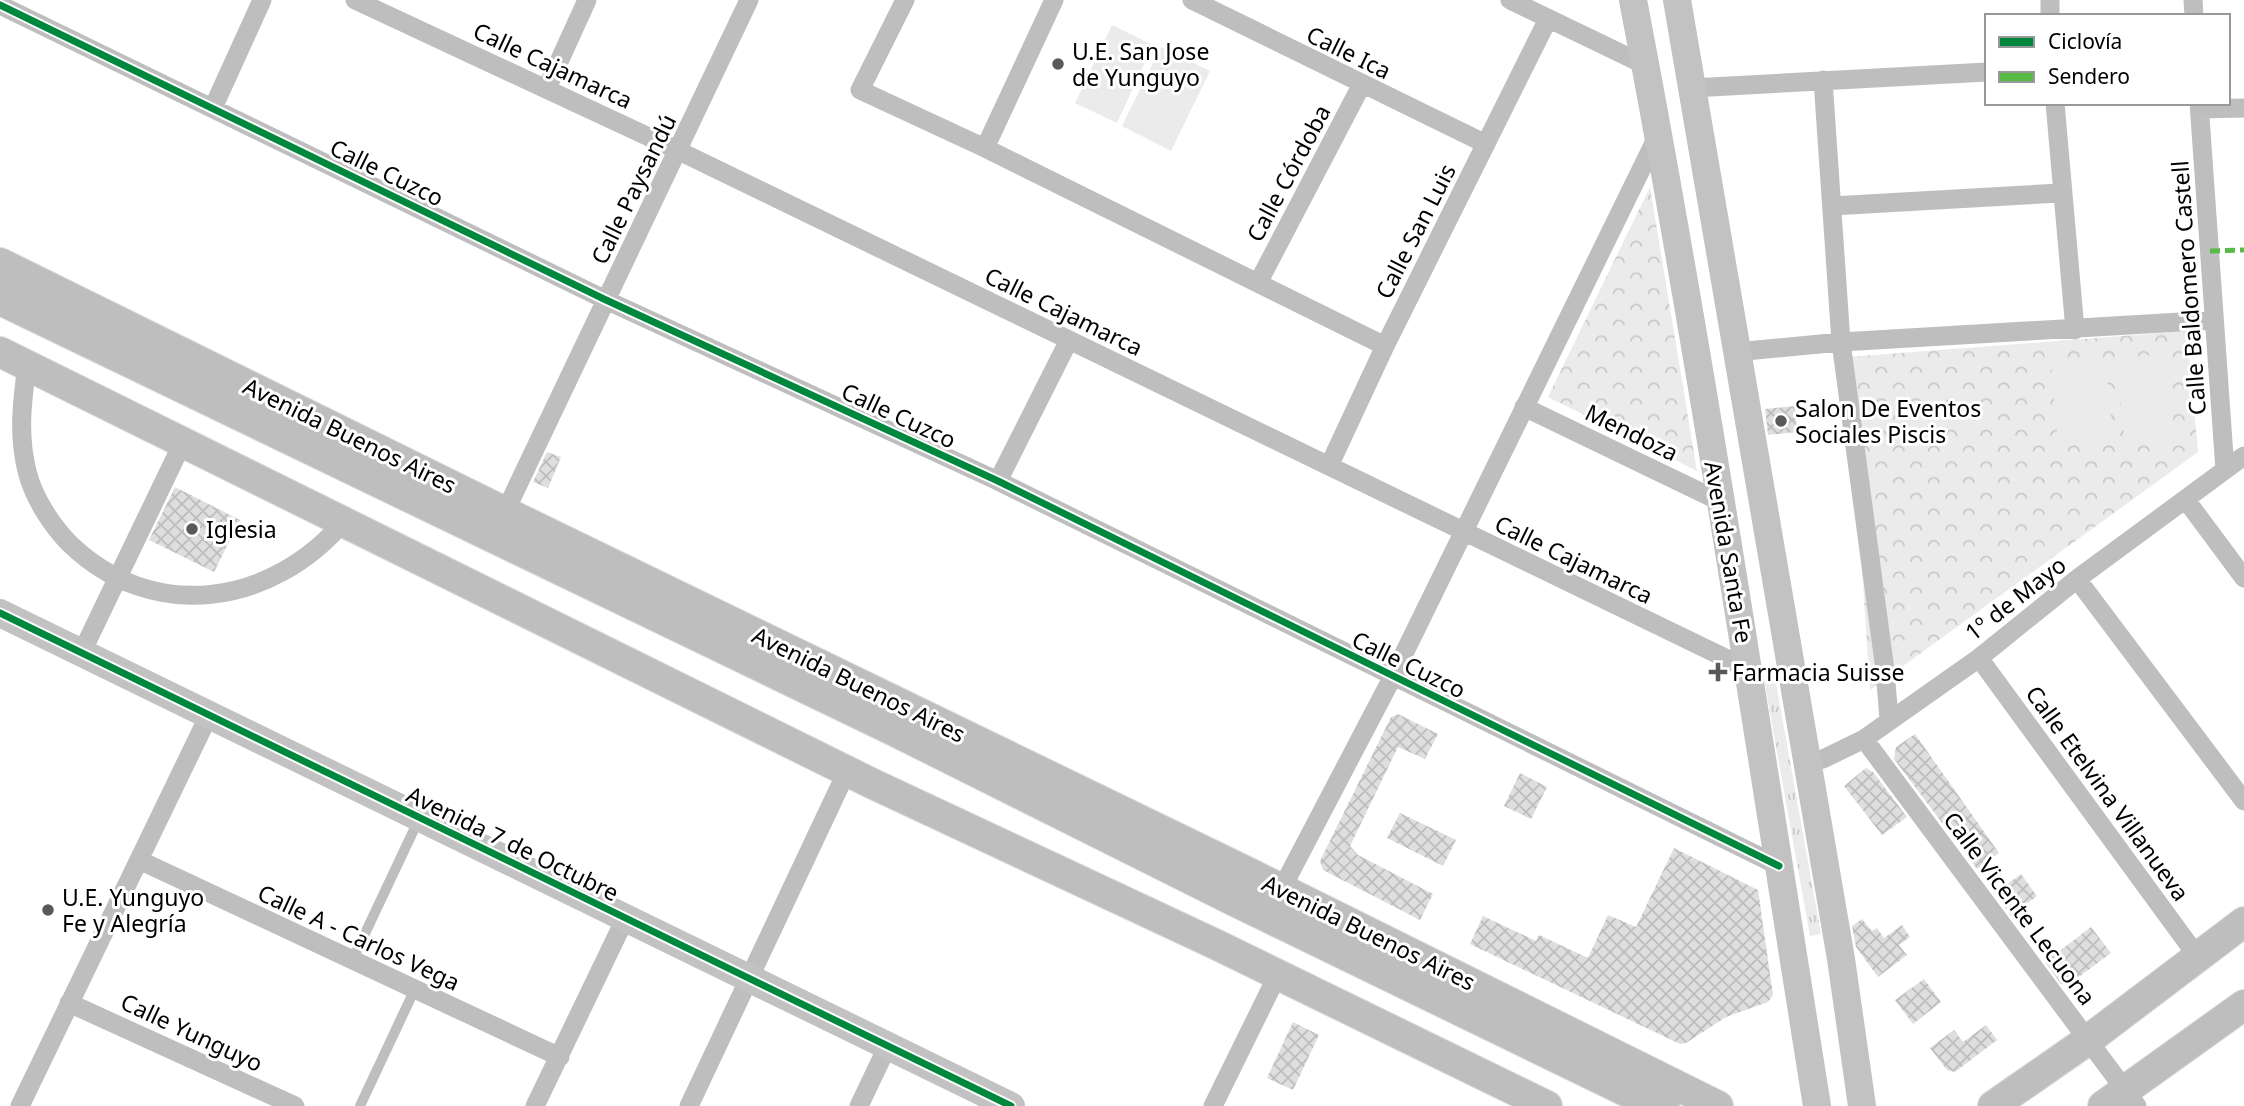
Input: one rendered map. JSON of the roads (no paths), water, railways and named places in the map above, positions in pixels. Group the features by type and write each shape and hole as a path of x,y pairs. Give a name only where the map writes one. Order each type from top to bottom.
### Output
{"highway":[{"name":"Avenida Buenos Aires","path":"0,297 894,728 1234,898 1662,1106"},
{"path":"0,321 1613,1106"}],"main road":[{"name":"Avenida Santa Fe","path":"1633,0 1660,132 1719,501 1750,670 1817,1106"},
{"name":"Avenida Santa Fe","path":"1677,0 1735,352 1807,761 1862,1106"},
{"name":"Avenida Buenos Aires","path":"0,263 1718,1106"},
{"path":"0,352 848,771 1278,974 1547,1106"},
{"name":"Avenida 7 de Octubre","path":"0,613 208,717 1011,1106"},
{"path":"1993,1106 2088,1040 2244,922"},
{"path":"2122,1101 2242,1011"}],"street":[{"path":"213,108 261,0"},
{"name":"Calle Cajamarca","path":"355,0 679,151 1462,533 1750,670"},
{"path":"547,88 587,0"},
{"name":"Calle Paysandú","path":"505,512 679,151 748,0"},
{"path":"905,0 860,90 985,148 1385,346"},
{"path":"985,148 1054,0"},
{"name":"Calle Ica","path":"1192,0 1361,86 1486,145"},
{"path":"1510,0 1645,65"},
{"name":"Calle Cuzco","path":"0,5 606,300 998,481 1392,678 1779,866"},
{"name":"Calle San Luis","path":"1329,466 1385,346 1548,19"},
{"path":"1692,88 1985,72"},
{"path":"1823,80 1841,342 1885,670 1889,719"},
{"name":"Calle Córdoba","path":"1258,283 1361,86"},
{"path":"2055,105 2060,193 2075,330"},
{"path":"2199,106 2244,108"},
{"name":"Calle Baldomero Castell","path":"2199,106 2225,470"},
{"path":"1282,890 1392,678 1660,132"},
{"path":"1832,206 2060,193"},
{"path":"1735,352 1841,342 2214,320"},
{"path":"998,481 1069,340"},
{"path":"27,365 20,429 27,474 54,528 86,559 117,579 157,592 197,598 239,590 306,557 344,521"},
{"name":"Mendoza","path":"1524,407 1719,501"},
{"path":"82,652 183,442"},
{"name":"1º de Mayo","path":"1807,761 1823,759 1864,739 1979,658 2077,579 2244,456"},
{"path":"2186,500 2244,578"},
{"path":"2077,579 2244,800"},
{"name":"Calle Etelvina Villanueva","path":"1979,658 2197,956"},
{"path":"20,1106 208,717"},
{"name":"Calle Vicente Lecuona","path":"1864,739 2088,1040 2122,1101"},
{"path":"689,1106 848,771"},
{"name":"Calle A - Carlos Vega","path":"139,860 559,1057"},
{"path":"535,1106 625,919"},
{"path":"1213,1106 1278,974"},
{"name":"Calle Yunguyo","path":"69,1003 282,1103"},
{"path":"859,1106 888,1045"}],"lane":[{"path":"352,961 419,819"},
{"path":"360,1106 414,991"}],"place":[{"name":"U.E. San Jose de Yunguyo","path":"1058,64"},
{"name":"Salon De Eventos Sociales Piscis","path":"1781,421"},
{"name":"Iglesia","path":"192,529"},
{"name":"Farmacia Suisse","path":"1718,672"},
{"name":"U.E. Yunguyo Fe y Alegría","path":"48,910"}]}
